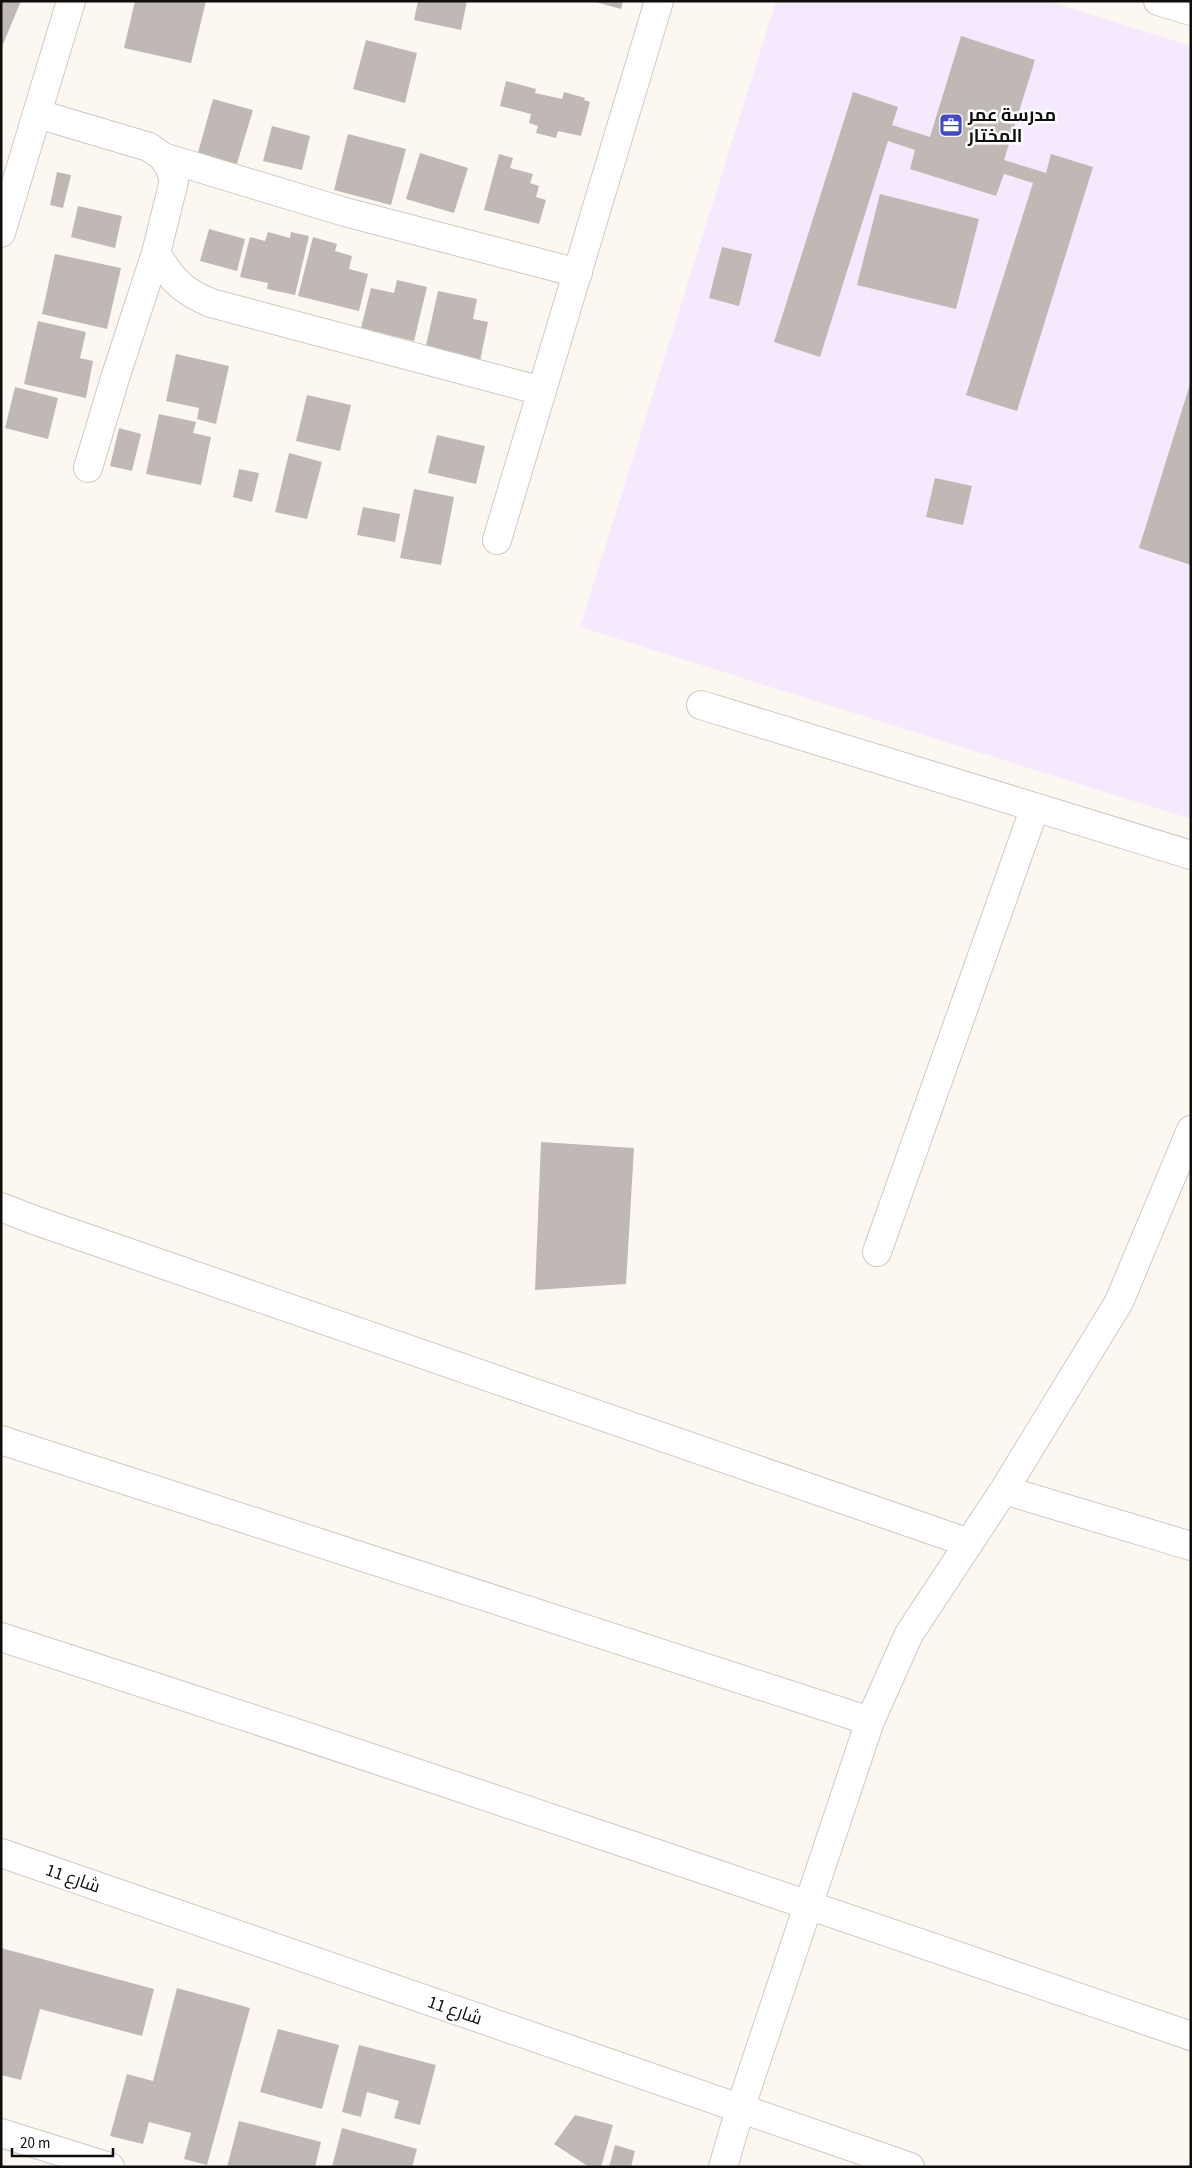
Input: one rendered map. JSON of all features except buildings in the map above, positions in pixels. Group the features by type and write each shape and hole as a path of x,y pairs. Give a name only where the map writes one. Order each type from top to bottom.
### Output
{"street":[{"path":"1,232 71,1"},
{"path":"498,540 659,1"},
{"path":"1158,1 1191,11"},
{"path":"38,114 131,140 149,147 164,157 344,212 578,273"},
{"path":"88,468 116,374 156,253 174,181 164,157"},
{"path":"156,253 177,284 196,297 211,303 542,391"},
{"path":"701,705 1191,855"},
{"path":"878,1252 1035,807"},
{"path":"723,2167 740,2109 870,1721 909,1634 1004,1490 1119,1302 1191,1130"},
{"path":"1,1207 970,1543"},
{"path":"1,1440 870,1721"},
{"path":"1004,1490 1191,1546"},
{"path":"1,1637 218,1707 1191,2036"},
{"name":"شارع 11","path":"1,1853 910,2167"},
{"path":"1,2133 110,2167"}],"shaded area":[{"path":"776,1 1048,1 1191,46 1191,819 580,627"}],"place":[{"name":"مدرسة عمر المختار","path":"951,125"}]}
